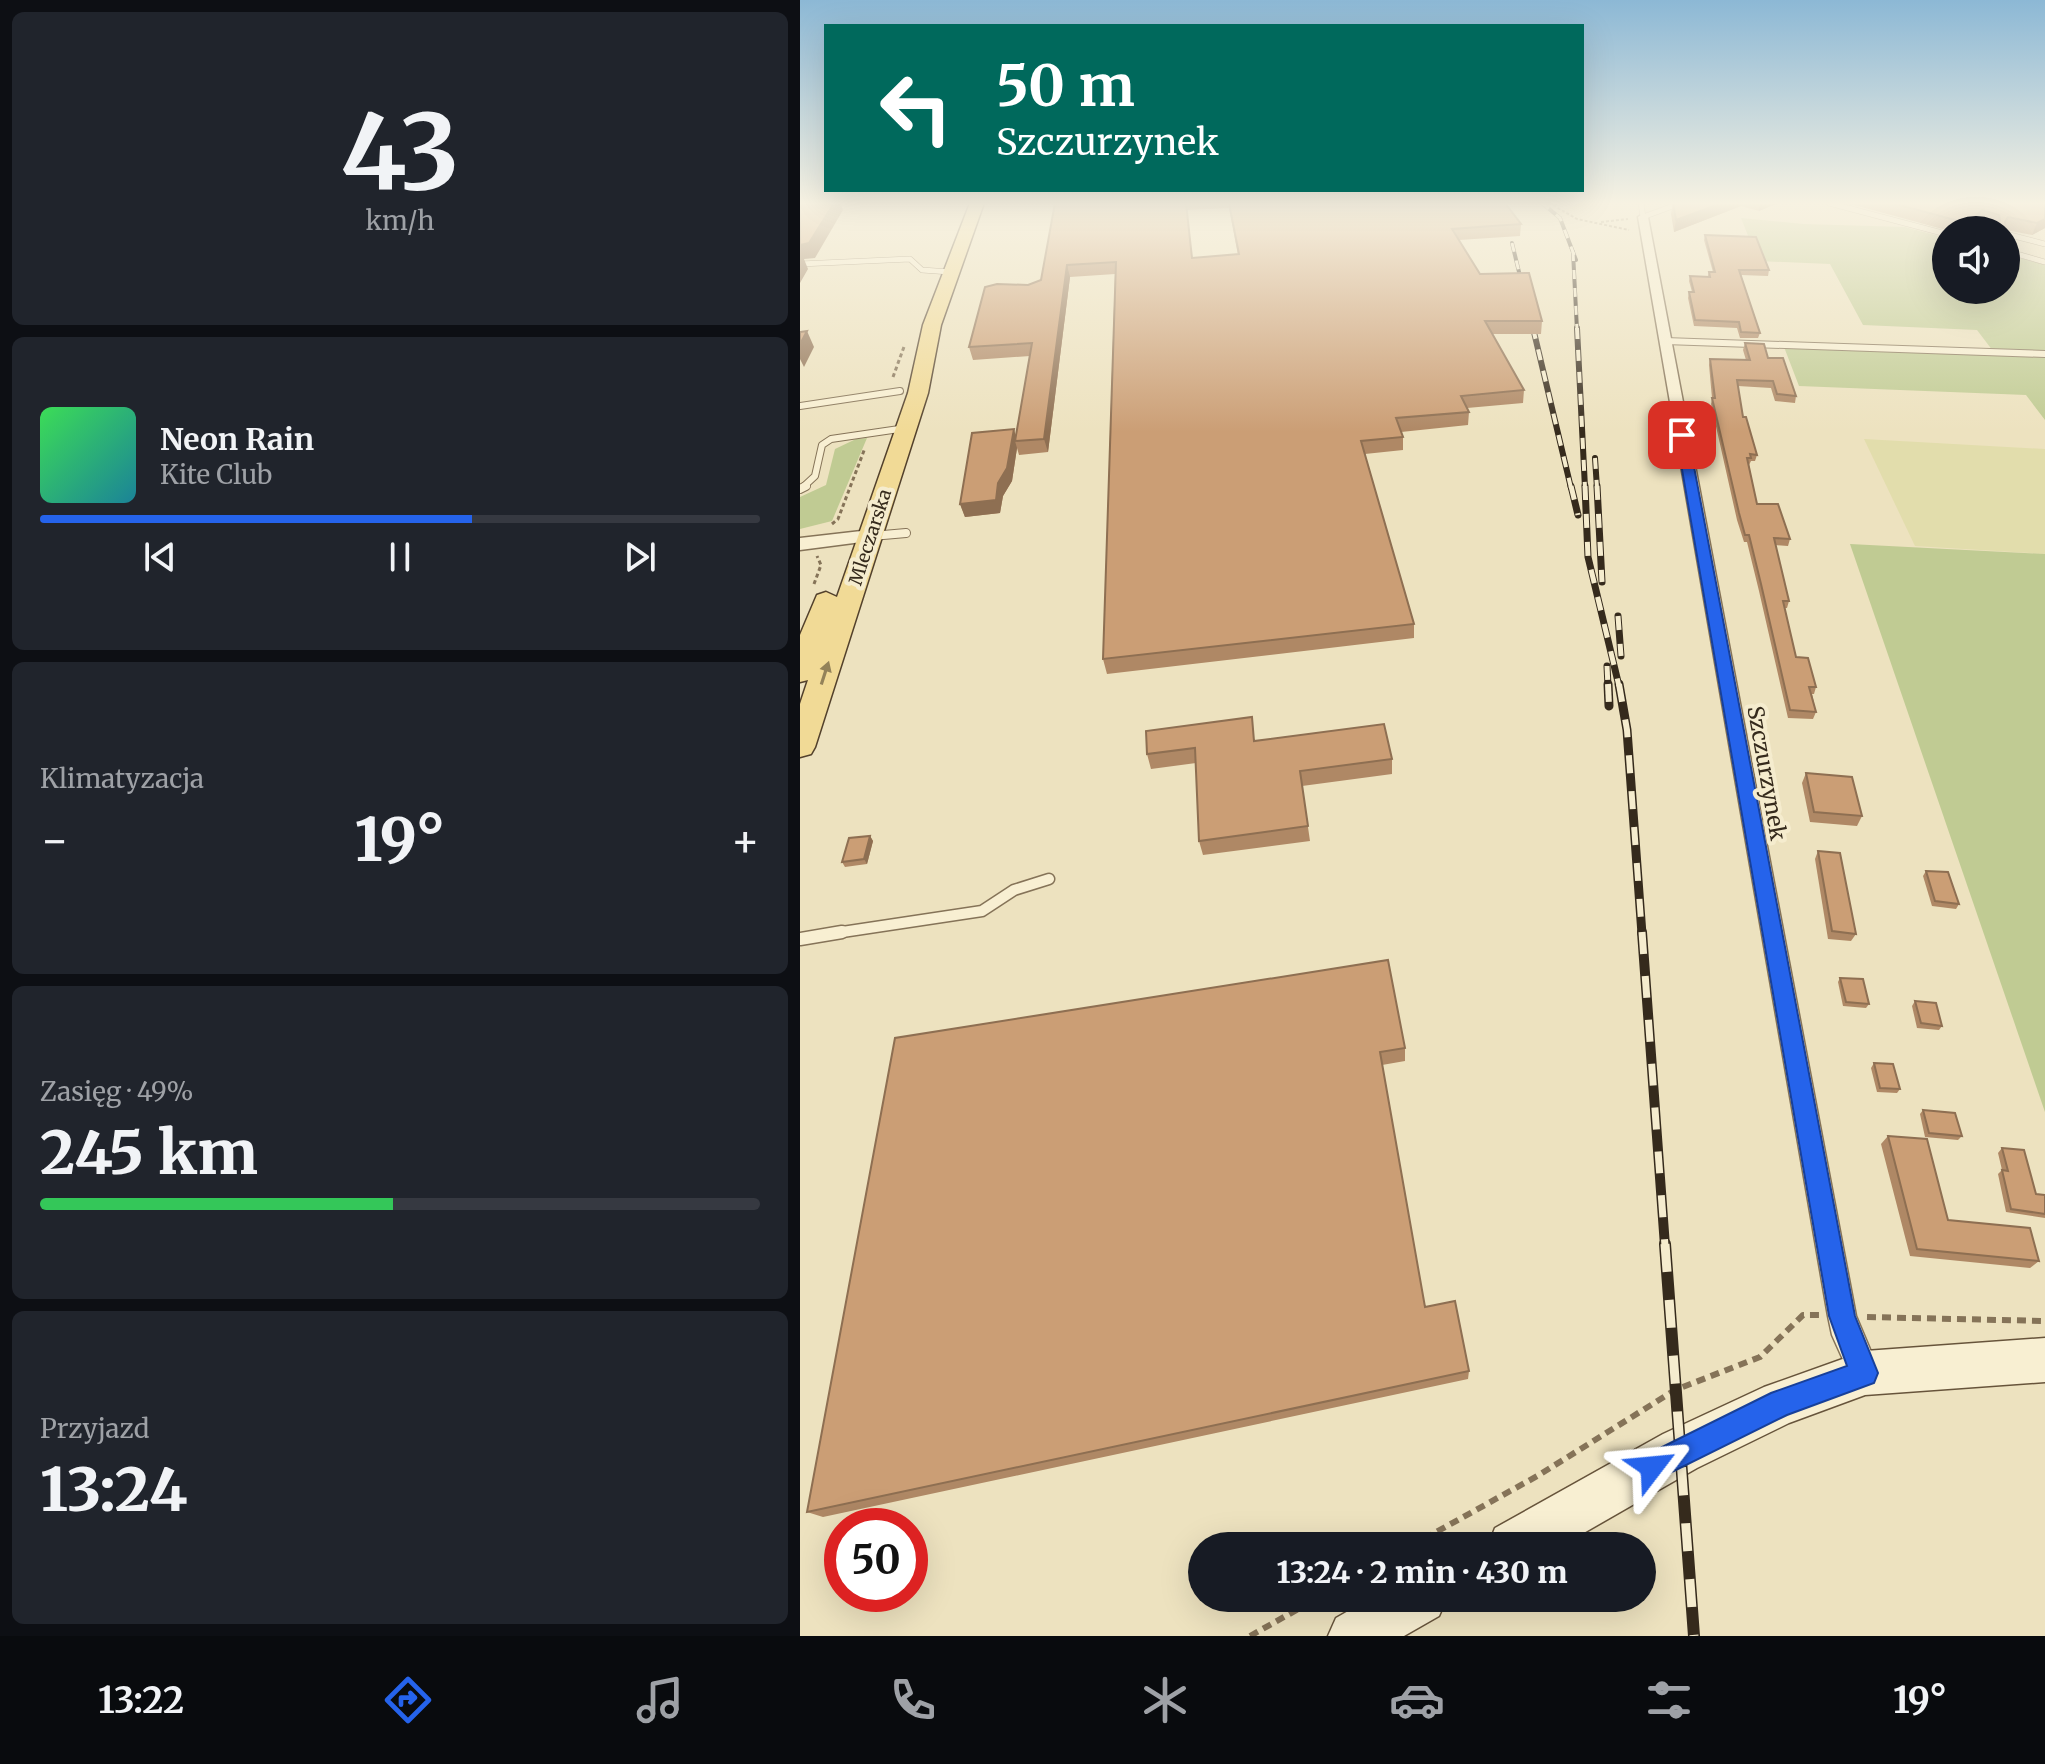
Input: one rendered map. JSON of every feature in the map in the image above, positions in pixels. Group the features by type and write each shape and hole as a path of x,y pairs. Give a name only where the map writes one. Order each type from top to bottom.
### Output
{"main road":[{"name":"Mleczarska","path":"800,747 859,537 896,429 918,393 932,325 948,279"},
{"name":"Mleczarska","path":"896,429 900,391 907,371 932,325"},
{"name":"Mleczarska","path":"800,673 859,537"},
{"path":"1538,1532 1694,1444 1780,1403 1865,1373 2045,1360"},
{"path":"1354,1636 1396,1612"}],"street":[{"name":"Szczurzynek","path":"1654,279 1842,1316 1847,1335 1865,1373"},
{"path":"800,544 859,537"}],"lane":[{"path":"1665,341 2045,354"},
{"path":"800,406 900,391"},
{"path":"800,489 811,484 817,475 822,445 845,435 896,429"},
{"path":"859,537 906,533"},
{"path":"800,939 982,911 1014,890 1049,879"}],"path":[{"path":"1436,1532 1539,1475 1675,1390 1760,1357 1803,1315 2045,1321"},
{"path":"1250,1636 1293,1612"}],"shaded area":[{"path":"1864,439 2045,449 2045,554 1915,546"}],"green space":[{"path":"1838,279 1932,279 1932,304 2020,304 2020,279 2045,279 2045,420 2026,395 1799,386 1784,347 1996,355 1977,330 1863,325"},
{"path":"867,438 832,521 800,529 800,497 826,485 835,449 856,439"},
{"path":"1850,544 2045,554 2045,1112"}],"building":[{"path":"1065,279 1044,439 1015,441 1032,343 969,347 985,287 997,284 1028,285 1041,280"},
{"path":"1115,279 1531,279 1542,321 1485,321 1524,390 1461,396 1469,412 1396,418 1403,437 1361,441 1414,624 1103,659"},
{"path":"1691,279 1742,279 1760,333 1741,332 1739,322 1695,320 1689,292 1694,292"},
{"path":"807,331 800,344 800,332"},
{"path":"1745,343 1764,344 1768,358 1783,358 1796,396 1777,394 1773,381 1737,380 1743,417 1746,417 1757,455 1750,454 1751,458 1747,458 1757,504 1778,504 1790,539 1774,538 1789,601 1783,601 1796,657 1808,658 1816,687 1809,687 1816,712 1790,710 1749,535 1745,535 1739,513 1712,398 1715,398 1710,359 1750,360"},
{"path":"1014,429 1007,468 998,483 996,500 960,504 972,433"},
{"path":"1252,717 1254,741 1384,724 1392,759 1300,771 1308,826 1199,841 1195,748 1147,754 1146,731"},
{"path":"1806,773 1852,777 1862,816 1814,812"},
{"path":"870,836 864,859 842,862 849,838"},
{"path":"1818,851 1840,853 1856,934 1832,931"},
{"path":"1926,871 1948,872 1959,904 1935,901"},
{"path":"1388,960 1405,1048 1380,1052 1425,1307 1455,1301 1469,1371 807,1512 895,1038"},
{"path":"1840,978 1863,979 1869,1004 1846,1002"},
{"path":"1915,1001 1936,1003 1942,1026 1921,1023"},
{"path":"1874,1063 1893,1064 1900,1089 1880,1088"},
{"path":"1923,1110 1955,1113 1962,1136 1929,1133"},
{"path":"1888,1136 1927,1139 1948,1220 2030,1228 2039,1261 1917,1249"},
{"path":"2002,1148 2024,1150 2036,1194 2045,1195 2045,1214 2011,1209 2002,1170 2008,1171"}],"railway":[{"path":"1521,279 1533,330"},
{"path":"1574,279 1577,330"},
{"path":"1533,328 1571,488"},
{"path":"1577,328 1585,488"},
{"path":"1595,458 1597,488"},
{"path":"1571,486 1578,515"},
{"path":"1585,486 1588,557 1619,686"},
{"path":"1597,486 1602,582"},
{"path":"1618,616 1621,656"},
{"path":"1607,666 1608,686"},
{"path":"1608,684 1609,706"},
{"path":"1619,684 1627,730 1642,934"},
{"path":"1642,932 1665,1246"},
{"path":"1665,1244 1694,1636"}],"route":[{"path":"1652,1467 1780,1403 1865,1373 1847,1335 1842,1316 1682,435"}]}
